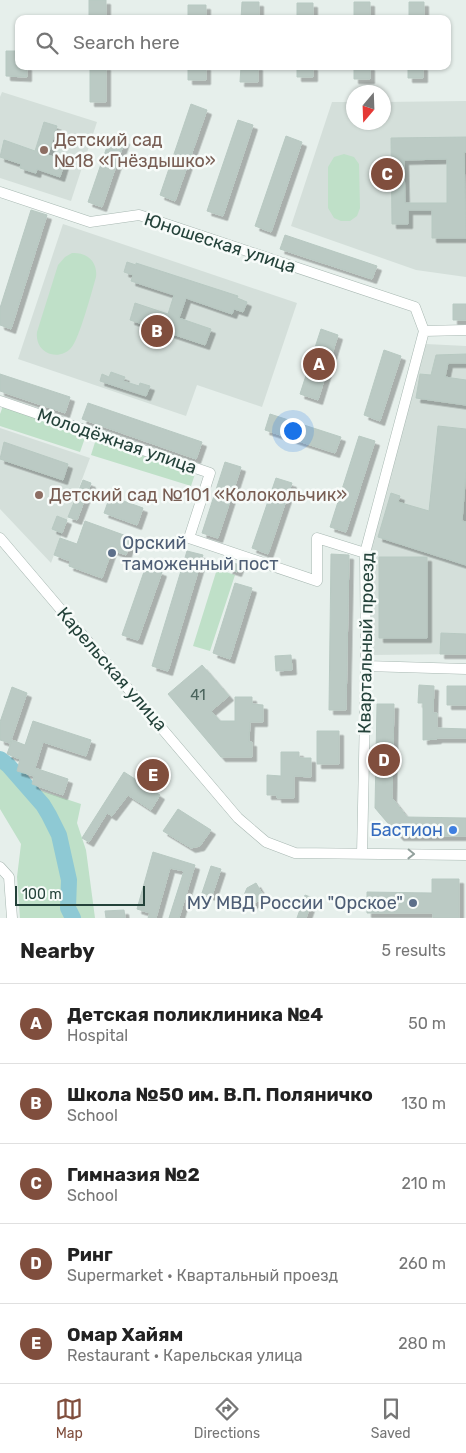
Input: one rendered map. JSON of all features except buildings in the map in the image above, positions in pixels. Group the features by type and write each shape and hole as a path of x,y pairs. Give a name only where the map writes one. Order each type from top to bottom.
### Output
{"street":[{"name":"Юношеская улица","path":"0,192 90,222 139,215 415,307 424,331"},
{"path":"424,331 466,330"},
{"name":"Квартальный проезд","path":"362,854 366,666 365,554 424,331"},
{"name":"Молодёжная улица","path":"0,401 210,473 189,538 317,581 317,538 365,554"},
{"name":"Карельская улица","path":"0,538 238,818 266,842 295,853 466,855"},
{"path":"366,666 466,669"},
{"path":"0,866 9,877 12,918"}],"shaded area":[{"name":"Детский сад №18 «Гнёздышко»","path":"2,92 97,122 71,201 0,178 0,97"},
{"path":"466,101 466,277 416,270 291,226 332,102 346,102 346,130 391,130 391,102"},
{"path":"63,224 297,303 262,407 197,385 186,416 18,359"},
{"path":"426,344 466,346 466,654 370,655 369,553"},
{"name":"Детский сад №101 «Колокольчик»","path":"0,428 90,458 51,563 0,509"}],"green space":[{"path":"344,154 354,157 359,164 360,208 357,216 350,221 341,221 334,218 328,208 328,167 334,157"},
{"path":"72,253 82,254 90,259 95,267 96,277 78,336 74,343 66,352 52,354 46,352 40,346 37,332 58,265 65,257"},
{"path":"3,406 86,435 80,452 0,426 0,414"},
{"path":"96,439 195,474 191,486 91,455"},
{"path":"217,569 235,575 210,651 193,646"},
{"path":"0,766 30,787 81,804 77,823 86,850 95,918 20,918 17,877 21,844 0,809"}],"waterway":[{"path":"0,759 8,765 43,805 59,835 69,880 68,908 73,918"}],"place":[{"name":"Детский сад №18 «Гнёздышко»","path":"44,150"},
{"name":"Гимназия №2","path":"387,174"},
{"name":"Школа №50 им. В.П. Поляничко","path":"157,331"},
{"name":"Детская поликлиника №4","path":"319,364"},
{"name":"Детский сад №101 «Колокольчик»","path":"39,495"},
{"name":"Орский таможенный пост","path":"112,553"},
{"name":"Ринг","path":"384,760"},
{"name":"Омар Хайям","path":"153,775"},
{"name":"Бастион","path":"453,830"},
{"name":"МУ МВД России \"Орское\"","path":"413,903"}]}
